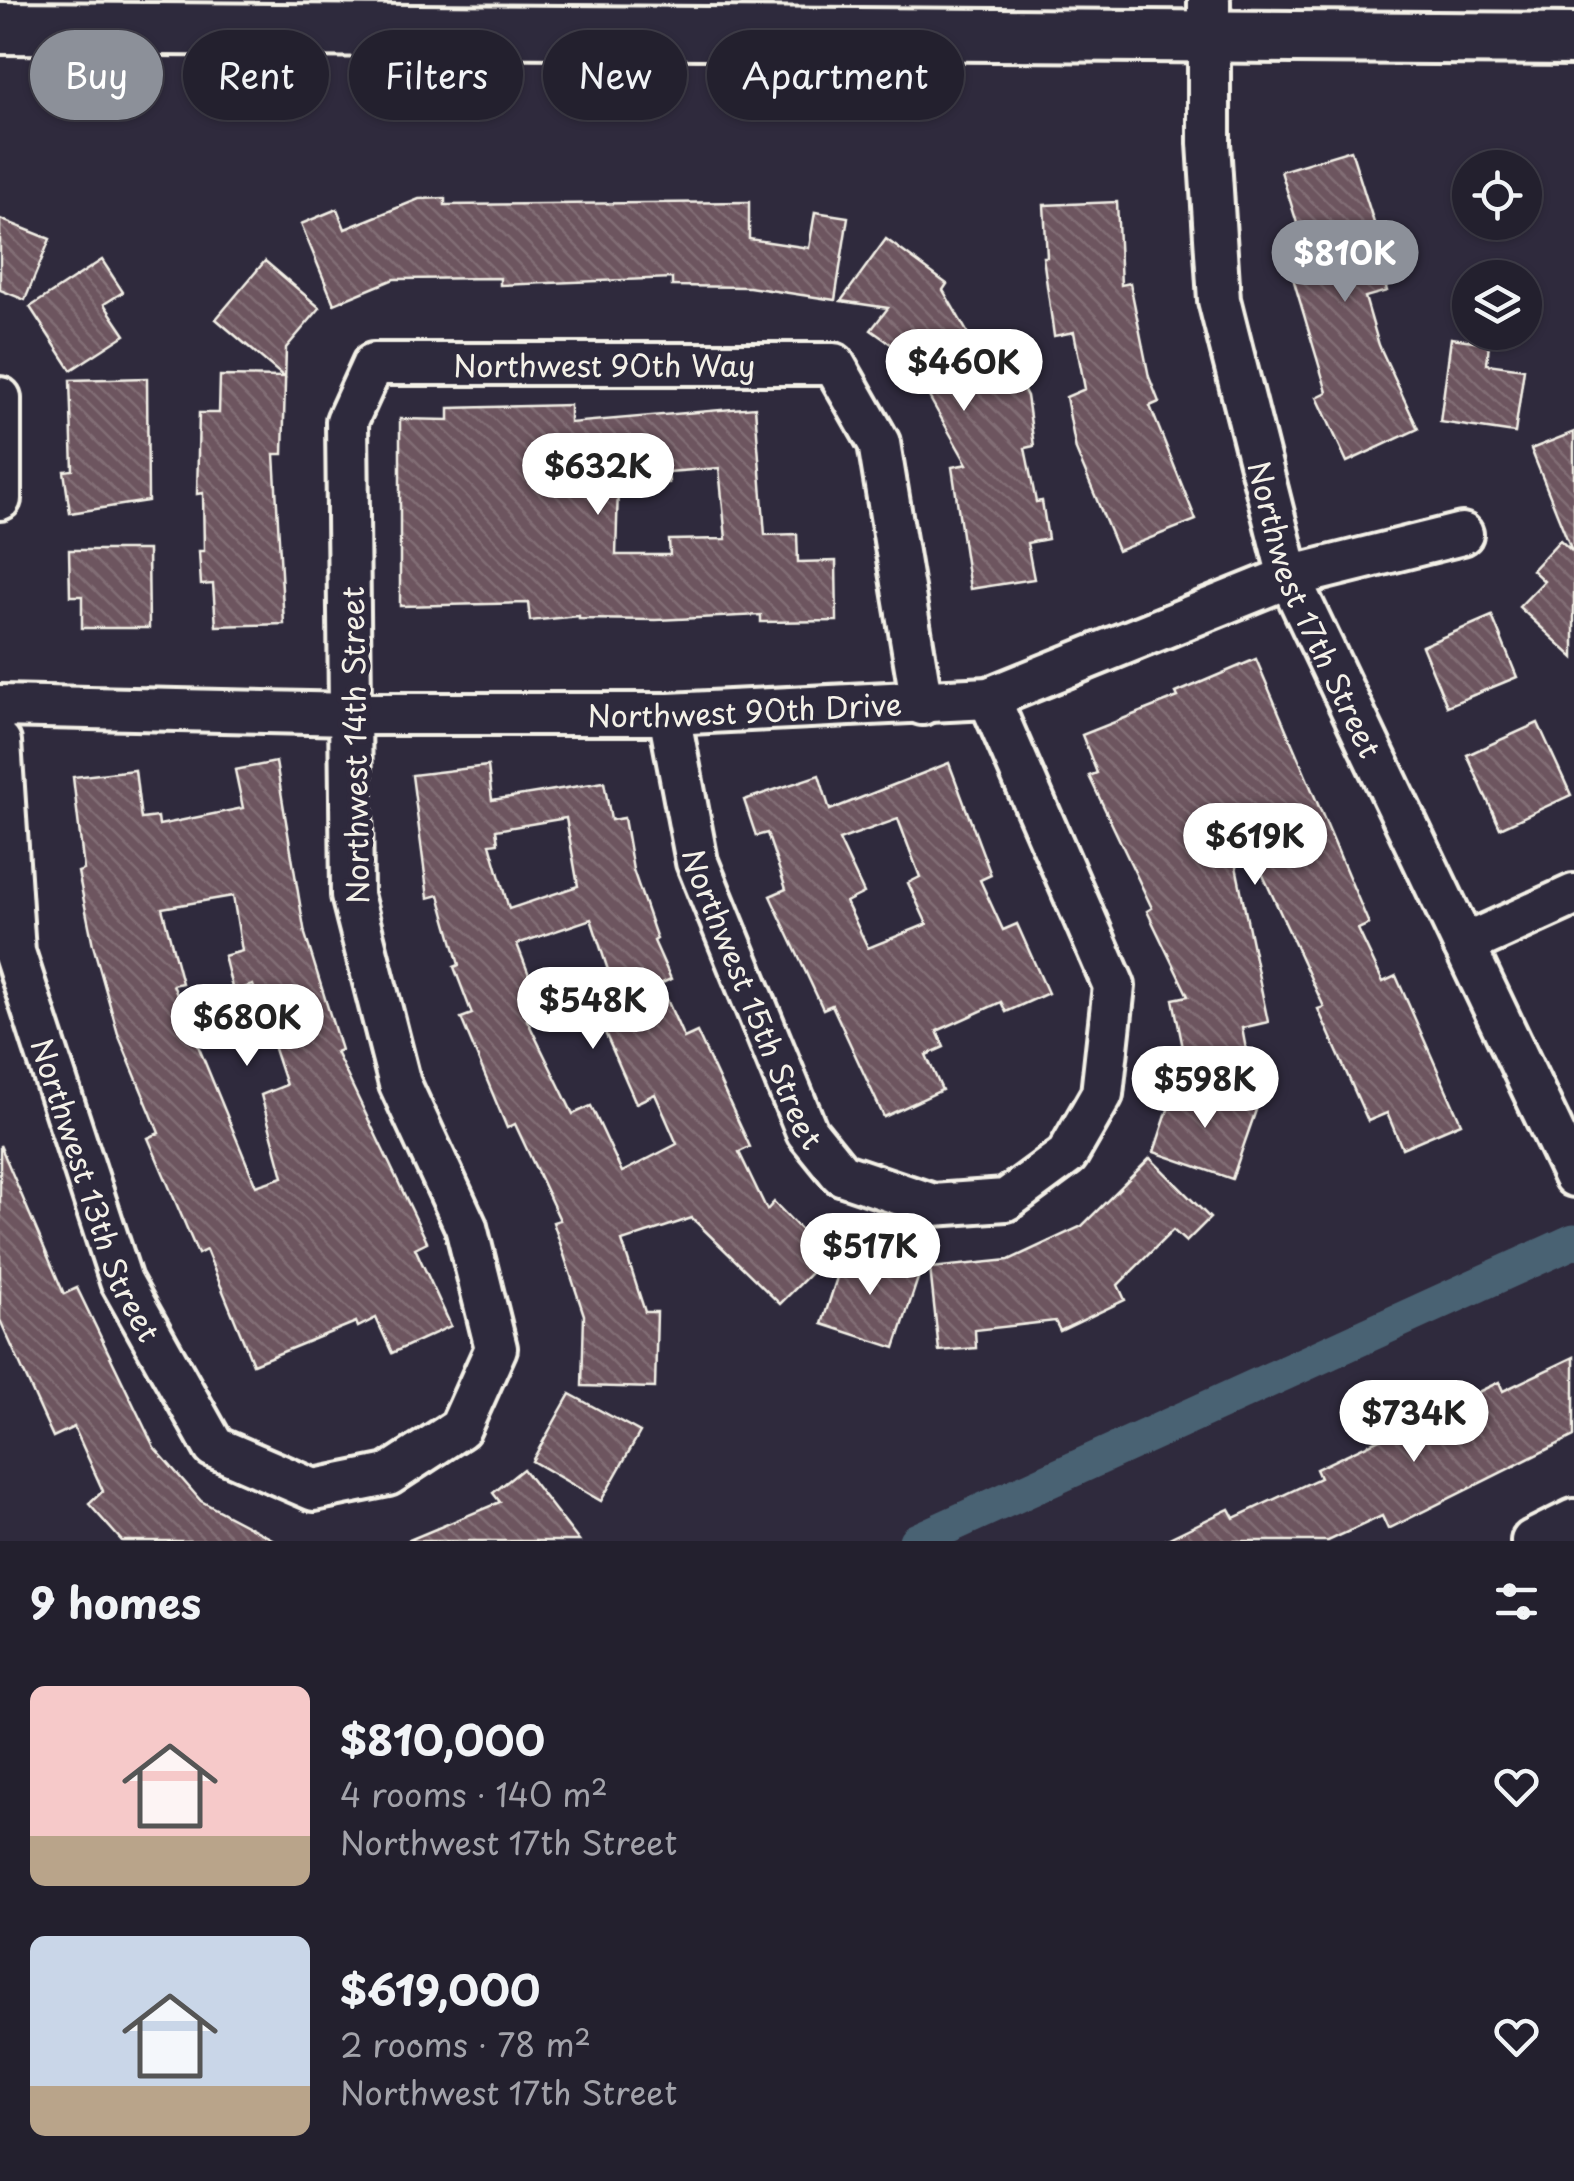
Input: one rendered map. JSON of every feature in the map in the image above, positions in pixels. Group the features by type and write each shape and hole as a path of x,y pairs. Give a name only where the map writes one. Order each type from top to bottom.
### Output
{"main road":[{"path":"0,28 1209,18 1574,40"}],"street":[{"name":"Northwest 17th Street","path":"1209,18 1209,143 1220,300 1288,578 1574,1176"},
{"name":"Northwest 90th Way","path":"373,364 834,364 878,443 922,704"},
{"name":"Northwest 14th Street","path":"214,1448 314,1490 388,1476 460,1428 496,1348 466,1226 400,1084 352,895 347,421 373,364"},
{"path":"0,398 0,499"},
{"name":"Northwest 90th Drive","path":"0,706 352,714 670,714 989,698 1288,578 1462,534"},
{"name":"Northwest 15th Street","path":"670,714 696,862 808,1132 841,1174 933,1205 1006,1200 1067,1155 1102,1094 1114,986 989,698"},
{"name":"Northwest 13th Street","path":"0,742 14,952 122,1281 214,1448"},
{"path":"1464,945 1574,895"},
{"path":"1532,1541 1574,1520"}],"building":[{"path":"1351,150 1375,226 1368,228 1387,291 1365,297 1379,345 1418,429 1347,462 1317,397 1327,392 1293,278 1312,272 1281,171"},
{"path":"445,198 445,205 749,202 749,239 809,248 815,212 848,217 835,300 749,287 672,286 672,278 500,285 500,278 394,279 334,304 301,224 337,209 345,229 419,199"},
{"path":"1117,202 1121,285 1130,283 1149,377 1159,402 1150,406 1196,520 1118,551 1076,450 1066,397 1085,389 1074,332 1054,336 1043,257 1047,257 1044,205"},
{"path":"0,219 50,239 25,300 0,290"},
{"path":"886,239 947,284 943,290 981,356 999,345 1027,396 1034,446 1025,448 1036,502 1042,501 1048,539 1027,543 1034,579 970,589 952,467 967,464 905,354 871,330 888,308 841,301"},
{"path":"102,260 123,292 104,304 125,335 71,370 30,307"},
{"path":"265,261 320,308 286,348 283,454 274,454 284,624 216,626 213,584 201,585 199,551 204,551 203,493 197,494 199,413 219,413 220,376 284,377 216,319"},
{"path":"1451,338 1452,350 1488,350 1487,364 1524,369 1515,433 1440,422"},
{"path":"147,378 148,501 70,513 64,471 73,470 70,380"},
{"path":"570,405 570,423 755,407 765,535 797,534 798,562 836,561 837,621 761,622 761,615 656,620 579,616 530,621 528,603 400,606 400,419 449,420 449,408","holes":["719,468 726,539 669,540 670,555 616,555 618,488 669,483 668,472"]},
{"path":"1574,432 1574,658 1519,607 1544,581 1532,570 1560,540 1572,551 1531,449"},
{"path":"69,550 148,550 149,628 82,628 82,596 70,596"},
{"path":"1492,616 1517,677 1447,706 1422,646"},
{"path":"1256,659 1369,924 1358,929 1383,982 1396,976 1461,1123 1402,1148 1387,1113 1368,1121 1318,1009 1324,1007 1237,819 1227,822 1268,1022 1242,1028 1248,1060 1188,1072 1173,999 1188,996 1147,911 1152,908 1089,776 1097,773 1082,735 1178,697 1176,693"},
{"path":"1538,723 1571,795 1500,828 1467,755"},
{"path":"276,762 305,934 341,1050 336,1052 427,1242 415,1248 451,1326 392,1353 376,1318 358,1327 356,1322 253,1364 206,1250 198,1254 148,1138 159,1133 118,1034 93,945 78,872 84,870 73,777 135,770 141,819 158,817 159,825 243,808 235,770","holes":["233,896 242,951 224,956 233,991 253,985 286,1085 261,1095 283,1177 256,1186 173,985 182,983 162,908"]},
{"path":"949,763 991,875 980,880 1003,930 1017,924 1048,993 1006,1012 1001,1002 937,1031 944,1047 926,1055 942,1090 884,1117 832,1005 823,1009 770,896 786,889 767,833 756,836 744,800 819,775 830,810","holes":["898,819 920,877 908,883 927,924 868,948 846,902 864,893 839,840"]},
{"path":"488,766 492,800 604,782 611,820 624,818 633,870 657,939 654,941 671,979 660,984 684,1038 697,1032 750,1147 739,1152 767,1210 774,1202 804,1233 816,1221 840,1244 780,1304 692,1218 622,1241 645,1312 657,1312 655,1388 582,1386 584,1315 553,1222 560,1220 515,1124 507,1128 461,1018 472,1014 454,967 459,965 439,895 428,898 412,775","holes":["566,818 578,886 509,909 490,844 498,843 496,830","591,919 610,976 585,987 636,1103 655,1094 677,1144 622,1172 591,1106 573,1114 527,1020 544,1013 517,944"]},
{"path":"1177,1082 1256,1110 1232,1179 1154,1152"},
{"path":"0,1145 64,1294 77,1288 154,1447 201,1501 276,1541 122,1541 89,1504 103,1491 74,1427 53,1437 0,1320"},
{"path":"1150,1158 1210,1218 1186,1242 1173,1230 1118,1285 1125,1300 1060,1331 1055,1321 975,1330 976,1348 939,1351 930,1268 1009,1260 1082,1226"},
{"path":"848,1243 881,1254 874,1274 921,1269 895,1348 822,1324"},
{"path":"1574,1357 1574,1436 1388,1529 1382,1516 1328,1541 1163,1541 1229,1509 1234,1518 1320,1478 1316,1469 1499,1382 1503,1391"},
{"path":"570,1394 640,1432 601,1501 532,1461"},
{"path":"523,1469 579,1541 407,1541 500,1502 493,1493"}],"waterway":[{"path":"916,1541 1574,1241"}]}
